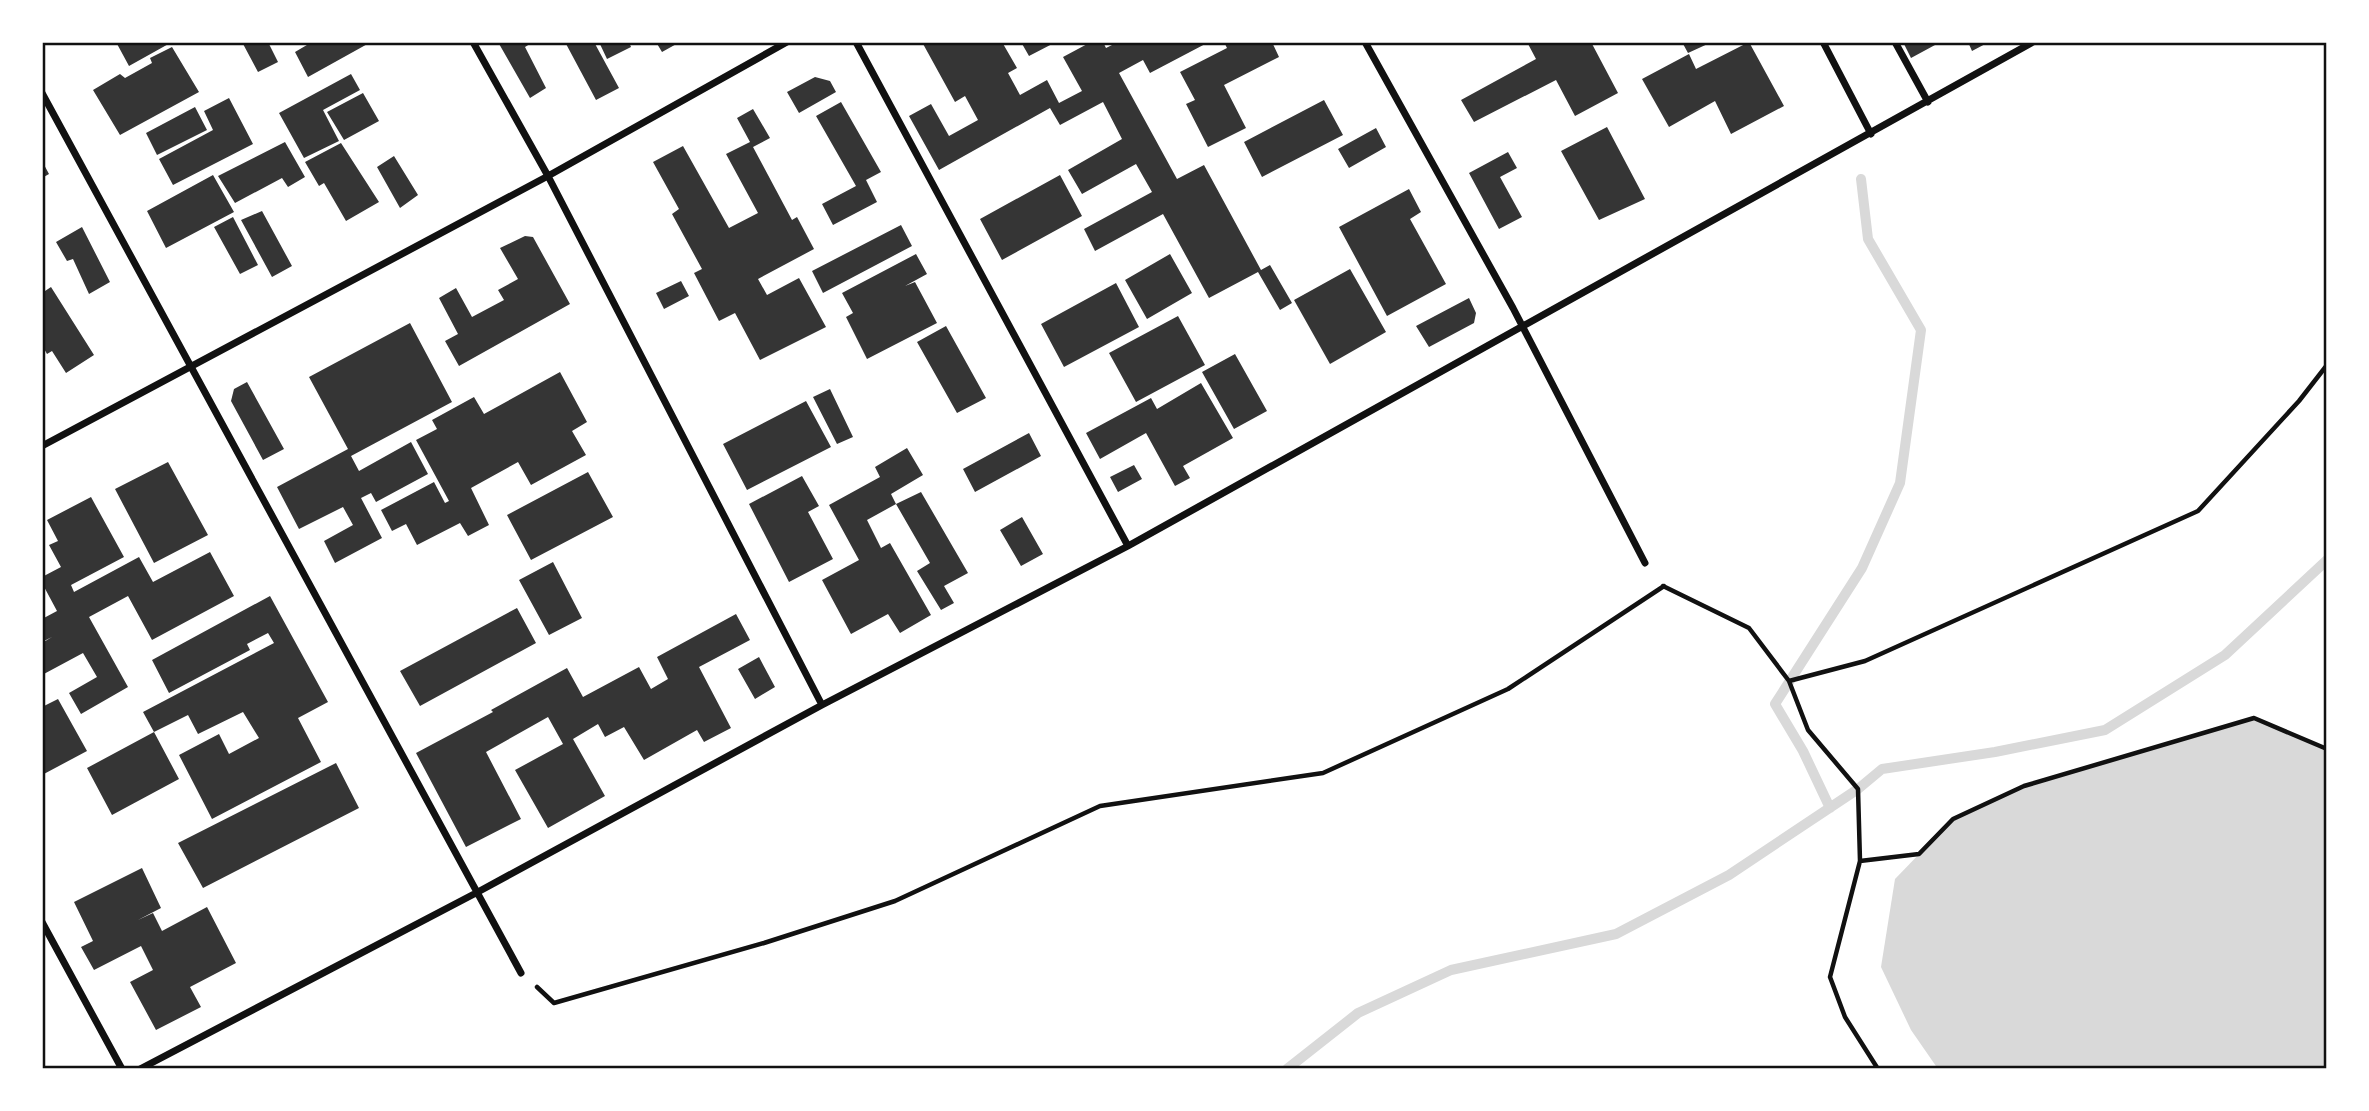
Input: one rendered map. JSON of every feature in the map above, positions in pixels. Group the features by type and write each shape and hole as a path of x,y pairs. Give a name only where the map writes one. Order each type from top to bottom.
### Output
{"street":[{"path":"473,42 548,176 822,705"},
{"path":"42,446 548,176 788,42"},
{"path":"856,42 1128,546"},
{"path":"1365,42 1522,326 1645,563"},
{"path":"1823,42 1871,134"},
{"path":"1895,42 1928,102"},
{"path":"140,1069 477,893 822,705 1128,546 2033,42"},
{"path":"42,93 521,973"},
{"path":"42,922 122,1069"}],"path":[{"path":"1789,681 1864,661 2198,511 2299,401 2327,365"},
{"path":"1645,563 1664,586 1749,628 1789,681 1808,730 1858,789 1860,861 1830,977 1845,1017 1878,1069"},
{"path":"521,973 554,1003 764,943 894,901 1100,806 1323,773 1508,689 1664,586"},
{"path":"1860,861 1919,854 1953,819 2024,786 2254,718 2327,749"}],"shaded area":[{"path":"2254,718 2324,748 2327,752 2327,1069 1938,1069 1911,1030 1881,967 1895,879 1953,819 2024,786"}],"building":[{"path":"116,42 172,42 129,66"},
{"path":"242,42 268,42 278,62 258,72"},
{"path":"312,42 371,42 308,77 295,52"},
{"path":"498,42 533,42 525,47 546,88 530,98"},
{"path":"565,42 594,42 619,88 596,100"},
{"path":"599,42 629,42 631,47 607,59"},
{"path":"656,42 680,42 662,52"},
{"path":"922,42 1002,42 1017,68 1008,73 1020,95 1047,80 1059,103 1082,91 1063,57 1091,42 1103,42 1106,48 1118,42 1209,42 1150,73 1143,60 1119,73 1177,179 1204,165 1261,270 1270,265 1292,303 1280,310 1258,272 1209,298 1163,214 1095,251 1084,229 1152,192 1136,164 1082,194 1068,170 1122,139 1103,102 1060,125 1050,108 939,170 909,116 931,104 949,136 978,120 965,96 955,102"},
{"path":"1021,42 1056,42 1029,56"},
{"path":"1224,42 1272,42 1279,57 1224,85 1246,128 1208,147 1186,104 1195,100 1180,72 1227,48"},
{"path":"1527,42 1591,42 1618,93 1575,116 1556,80 1474,122 1461,100 1536,59"},
{"path":"1682,42 1712,42 1688,53"},
{"path":"1749,42 1784,106 1731,134 1715,101 1669,127 1642,79 1689,54 1696,69"},
{"path":"1903,42 1933,42 1935,45 1911,58"},
{"path":"1968,42 1989,42 1972,51"},
{"path":"172,47 199,92 120,135 93,90 120,74 125,78 152,63 150,58"},
{"path":"351,74 360,90 323,110 339,141 304,158 279,113"},
{"path":"815,77 830,81 836,92 799,113 787,92"},
{"path":"363,93 379,121 344,140 327,112"},
{"path":"229,98 253,144 173,185 159,159 213,130 204,111"},
{"path":"1324,100 1343,135 1262,177 1244,142"},
{"path":"841,102 881,172 866,180 877,202 833,225 822,204 856,186 816,116"},
{"path":"195,107 207,130 157,155 146,133"},
{"path":"753,109 770,138 753,147 792,220 797,217 814,249 758,279 767,295 799,278 826,327 760,360 735,313 719,321 694,273 702,269 672,214 679,209 653,162 683,146 729,228 758,213 726,154 750,142 737,118"},
{"path":"1607,127 1645,199 1599,220 1561,151"},
{"path":"1376,128 1386,147 1349,168 1338,149"},
{"path":"285,142 305,177 288,187 282,178 235,203 218,176"},
{"path":"341,143 379,202 346,221 324,183 319,186 305,162"},
{"path":"1508,152 1517,168 1500,177 1522,217 1499,229 1469,173"},
{"path":"394,156 418,195 400,208 377,167"},
{"path":"42,161 49,174 42,178"},
{"path":"213,175 234,212 166,248 147,211"},
{"path":"1060,175 1082,216 1002,260 980,219"},
{"path":"1409,189 1421,212 1410,219 1446,284 1387,316 1339,227"},
{"path":"262,211 292,266 272,277 241,220"},
{"path":"233,217 258,265 240,274 214,227"},
{"path":"901,225 912,246 823,293 812,271"},
{"path":"82,227 110,282 89,294 73,259 67,261 56,242"},
{"path":"525,236 533,237 570,304 459,366 445,341 458,334 439,298 456,288 472,317 504,300 498,290 518,279 500,248"},
{"path":"916,254 927,274 905,286 915,282 937,323 867,359 846,317 853,313 842,293"},
{"path":"1170,254 1192,293 1147,319 1125,280"},
{"path":"1350,269 1386,332 1330,364 1294,300"},
{"path":"681,281 689,296 664,309 656,293"},
{"path":"1116,283 1139,327 1064,367 1041,324"},
{"path":"51,287 94,355 66,373 52,351 47,354 42,345 42,293"},
{"path":"1469,298 1476,313 1474,323 1429,347 1416,326"},
{"path":"1178,316 1205,365 1136,402 1109,353"},
{"path":"410,323 452,402 351,456 359,471 411,442 428,474 376,502 371,493 361,498 382,538 335,563 324,541 353,525 343,507 299,529 277,487 348,449 309,377"},
{"path":"946,326 986,398 957,413 917,342"},
{"path":"1235,354 1267,411 1234,429 1202,372"},
{"path":"560,372 587,422 572,431 586,455 531,485 518,462 471,488 489,525 468,536 460,523 417,545 406,524 392,531 381,510 434,482 445,503 449,501 416,440 437,429 432,420 474,397 484,414"},
{"path":"247,382 284,449 263,460 231,401 234,389"},
{"path":"1201,383 1233,438 1183,466 1190,478 1175,486 1146,433 1100,459 1086,433 1151,398 1157,409"},
{"path":"830,389 853,437 837,444 813,397"},
{"path":"806,401 831,447 747,490 723,444"},
{"path":"1029,433 1041,456 975,492 963,469"},
{"path":"907,448 923,475 891,494 896,504 867,520 881,548 890,543 931,615 900,633 888,614 851,634 822,580 859,560 829,505 880,477 875,467"},
{"path":"168,462 208,535 154,563 115,489"},
{"path":"1134,465 1142,479 1118,492 1110,477"},
{"path":"588,472 613,517 531,560 507,515"},
{"path":"802,476 819,506 808,512 833,559 789,582 749,504"},
{"path":"921,492 968,573 944,586 954,603 941,610 917,571 930,563 896,504"},
{"path":"91,497 124,557 71,585 74,592 139,557 153,582 210,552 234,596 152,640 128,596 89,617 128,687 81,714 69,693 97,677 83,653 42,675 42,643 52,637 42,642 42,619 57,611 42,583 42,577 61,567 49,545 58,541 47,520"},
{"path":"1022,517 1043,554 1021,566 1000,530"},
{"path":"553,562 582,618 549,635 519,580"},
{"path":"270,596 328,702 298,718 321,762 212,819 179,755 219,734 229,754 259,738 243,712 198,734 188,715 154,732 143,712 274,643 268,633 247,644 250,650 169,693 152,660"},
{"path":"517,608 536,643 420,706 400,671"},
{"path":"736,614 750,640 699,667 731,728 704,742 697,730 644,760 624,727 605,737 598,724 573,739 605,796 548,828 515,770 563,744 548,717 486,752 521,819 466,847 416,753 567,668 583,697 639,667 651,689 668,679 657,657"},
{"path":"759,657 775,687 755,699 738,669"},
{"path":"58,699 87,751 42,775 42,707"},
{"path":"154,732 179,779 112,815 87,768"},
{"path":"336,763 359,808 203,888 178,843"},
{"path":"142,868 161,908 138,920 153,913 162,931 207,907 236,963 190,987 201,1007 156,1030 130,982 153,970 141,946 94,970 81,947 93,941 74,902"}],"waterway":[{"path":"1830,808 1803,751 1775,704 1862,568 1900,483 1921,330 1868,239 1861,179"},
{"path":"1287,1069 1358,1013 1451,970 1616,934 1729,875 1858,789 1882,769 1995,752 2105,730 2225,655 2327,560"}]}
